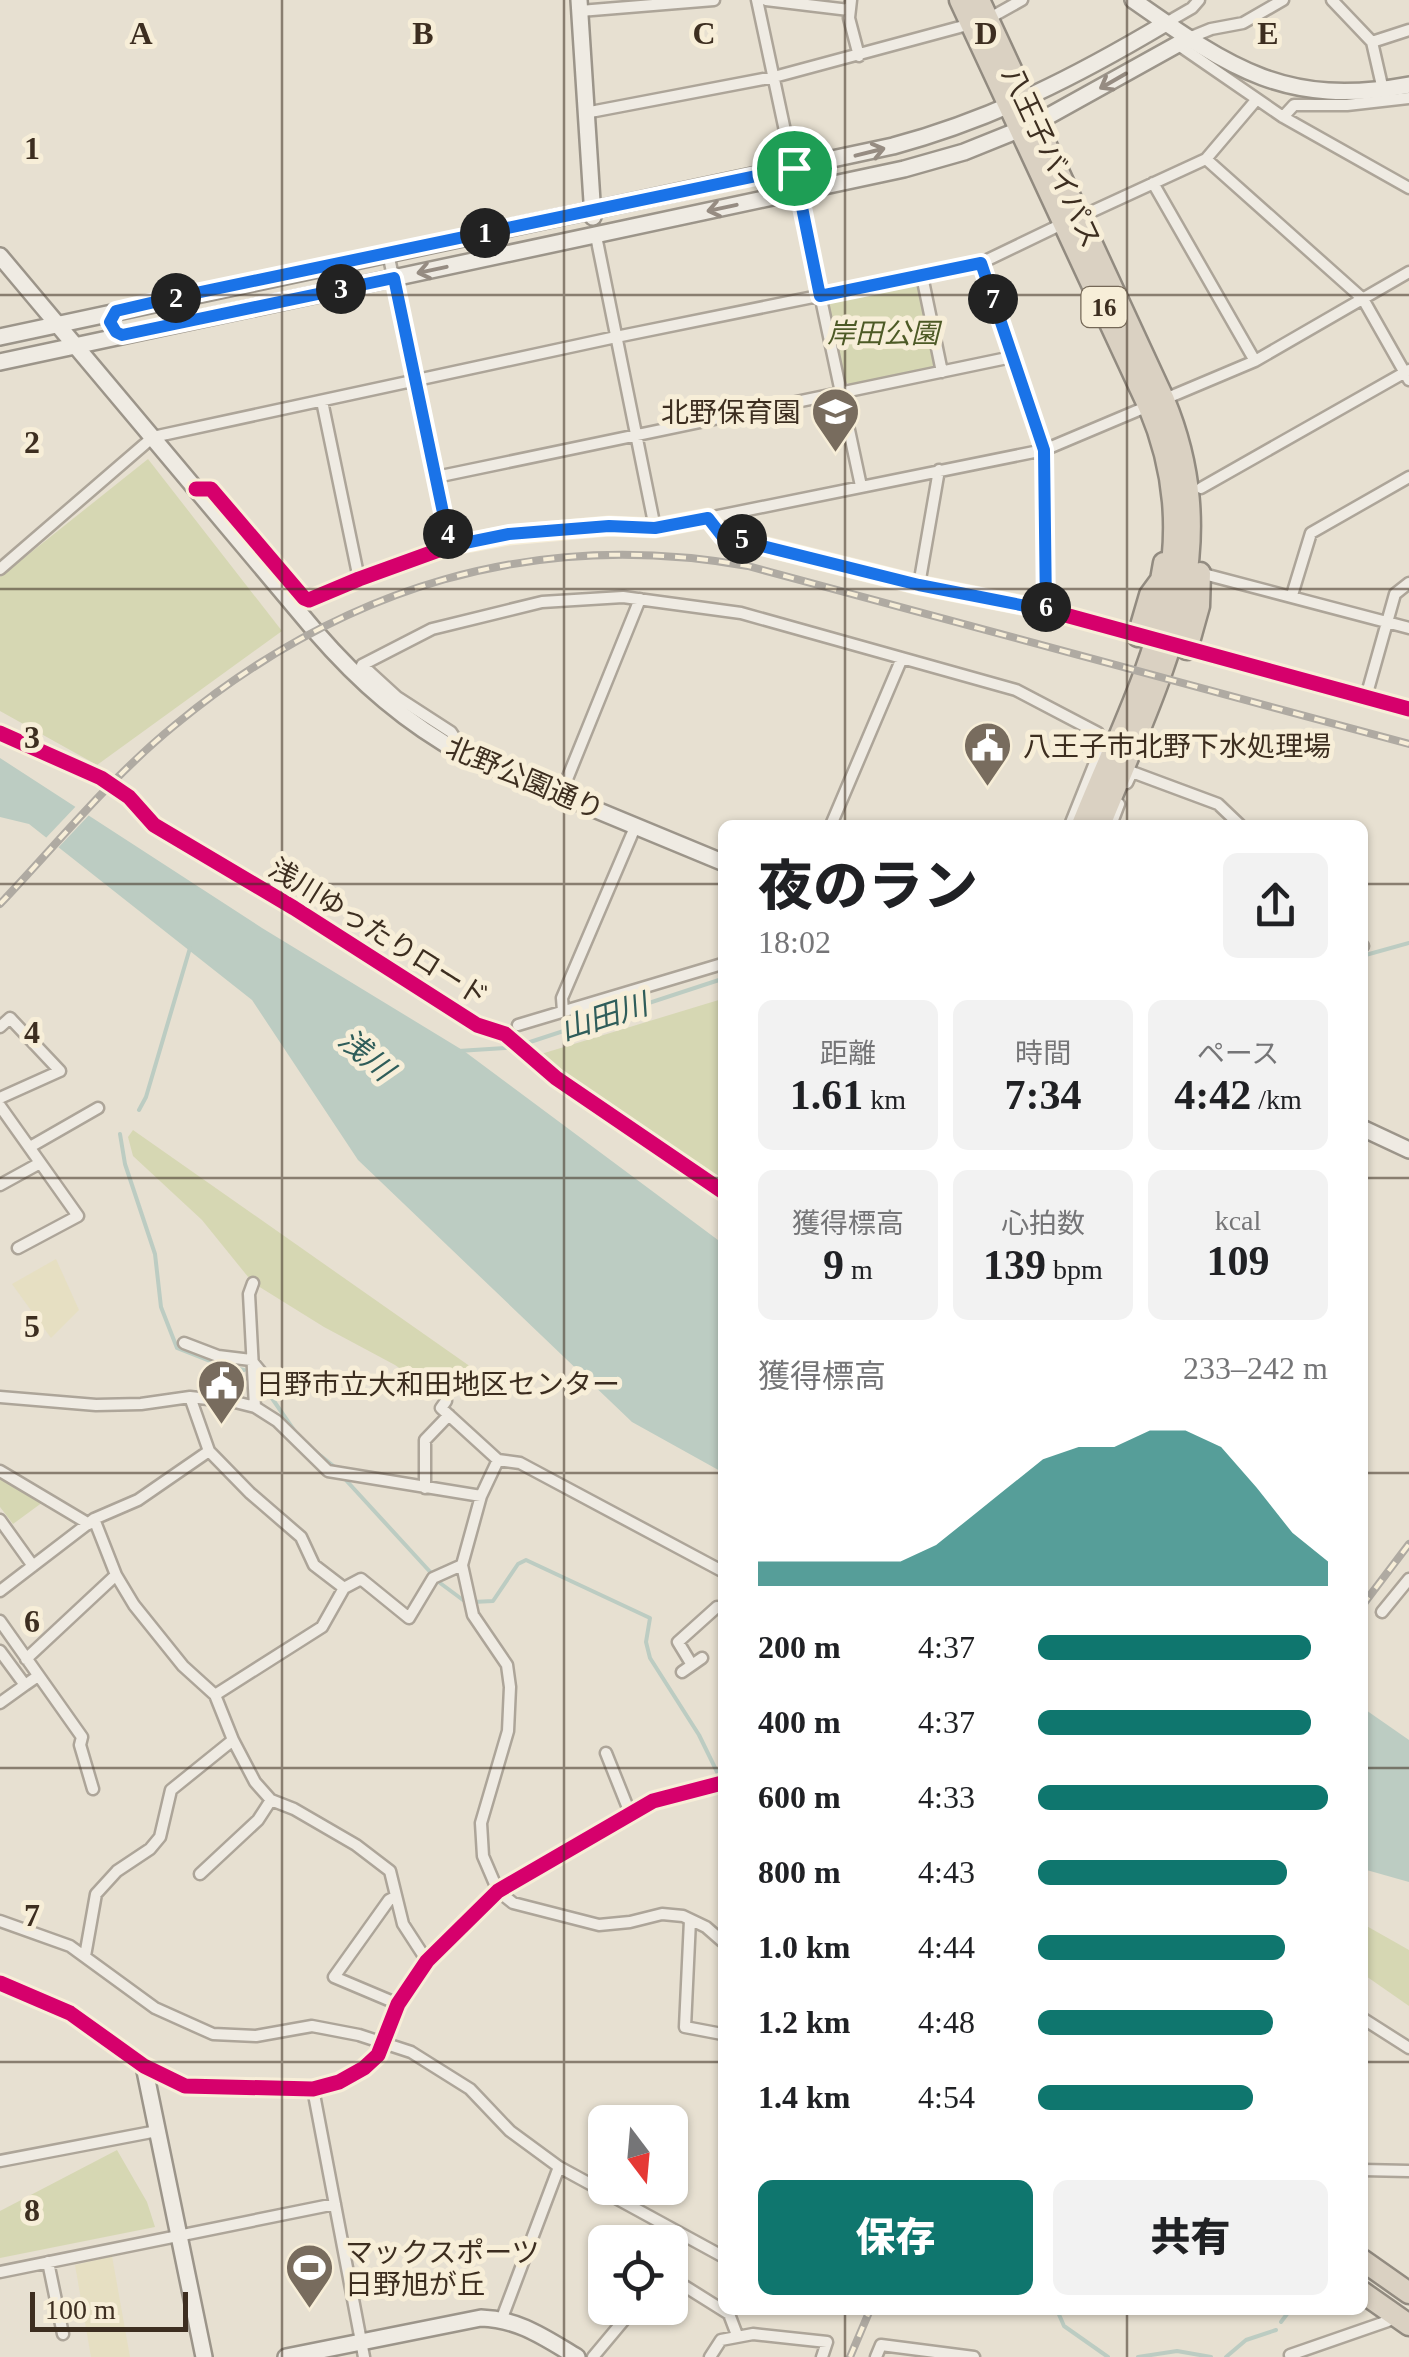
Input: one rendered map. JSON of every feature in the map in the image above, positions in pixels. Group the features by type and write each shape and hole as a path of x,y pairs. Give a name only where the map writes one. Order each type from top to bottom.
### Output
{"highway":[{"name":"八王子バイパス","path":"960,0 979,14 1156,403 1175,428 1190,491 1188,579 1175,632 1102,820"},
{"name":"八王子バイパス","path":"1084,820 1147,662 1172,577 1174,493 1156,403"},
{"path":"1140,636 1150,595 1161,580 1165,557 1164,496 1146,426 1156,403 1180,423 1201,488 1199,606 1186,648"},
{"path":"1368,2250 1409,2278"},
{"path":"1368,2264 1409,2293"},
{"path":"1368,2283 1404,2316"},
{"path":"1368,2295 1404,2316"}],"main road":[{"path":"1133,0 1166,23 1183,42 1289,88 1341,94 1409,85"},
{"path":"579,6 596,236"},
{"path":"5,336 892,146 967,124 1017,104 1166,23"},
{"path":"7,361 891,173 1027,126 1183,42"},
{"path":"967,124 978,128 978,146"},
{"name":"北野公園通り","path":"0,256 352,673 389,707 466,756 718,860"},
{"path":"116,311 110,322 122,335"},
{"path":"5,336 18,344 7,361"},
{"path":"1368,1131 1409,1150"},
{"path":"144,2066 204,2357"},
{"path":"286,2357 363,2350 464,2320 502,2318 524,2326 577,2357"}],"street":[{"path":"579,6 714,0"},
{"path":"757,0 860,486"},
{"path":"766,0 850,5 859,56"},
{"path":"585,113 774,77 859,56 1022,0"},
{"path":"1166,23 1199,0"},
{"path":"1283,0 1244,23 1211,29 1183,42 1283,116 1409,187"},
{"path":"1332,0 1372,42 1383,90"},
{"path":"1372,42 1409,30"},
{"path":"1283,116 1294,104 1348,106 1409,98"},
{"path":"0,569 153,437 981,263 1206,159 1257,99"},
{"path":"1201,488 1408,374 1363,299 1206,159"},
{"path":"1153,183 1255,360"},
{"path":"596,236 655,528"},
{"path":"388,253 450,546"},
{"path":"981,263 1044,450 1046,610"},
{"path":"196,489 210,489 309,600 450,546 559,529 655,528 1044,450 1255,360 1409,272"},
{"path":"922,276 942,372"},
{"path":"436,476 1012,357"},
{"path":"322,401 359,579"},
{"path":"919,585 938,470"},
{"path":"1292,595 1311,533 1409,477"},
{"path":"708,518 722,536 919,585 1046,610 1409,709"},
{"path":"1200,572 1409,628"},
{"path":"1366,698 1395,594 1409,584"},
{"path":"466,756 451,732 397,697 362,665 432,628 542,602 640,598 741,613 1016,690 1098,733 1102,745 1072,820"},
{"path":"561,794 640,598"},
{"path":"833,820 902,658"},
{"path":"1113,820 1132,772 1218,804 1235,820"},
{"path":"563,1012 562,998 636,825"},
{"path":"518,1024 718,965"},
{"path":"0,1027 10,1018 60,1071 0,1102 78,1216 18,1248"},
{"path":"30,1147 98,1108"},
{"path":"0,1185 40,1162"},
{"path":"253,1283 249,1294 255,1407"},
{"path":"184,1344 218,1356 251,1360 274,1388 284,1384"},
{"path":"190,1397 209,1451 301,1537 314,1565 344,1588"},
{"path":"0,1398 96,1405 190,1397 255,1407 288,1430 301,1448 328,1471 481,1496"},
{"path":"446,1401 441,1408 498,1460 520,1463 718,1569"},
{"path":"425,1488 425,1440 449,1415"},
{"path":"0,1591 92,1521 138,1500 209,1451"},
{"path":"498,1460 481,1496 462,1565 473,1615 507,1665 510,1687 508,1731 481,1822 483,1856 498,1891 513,1903 600,1925 662,1914 690,1920 718,1937"},
{"path":"0,1471 92,1521 134,1605 182,1666 215,1695 255,1782 271,1800 294,1809 390,1871 403,1924 427,1960"},
{"path":"0,1520 33,1566"},
{"path":"215,1695 322,1627 344,1588 361,1579 409,1618 433,1578 462,1565"},
{"path":"26,1659 116,1575"},
{"path":"1382,1612 1409,1579"},
{"path":"692,1665 678,1642 718,1610"},
{"path":"0,1621 82,1737 80,1745 93,1789"},
{"path":"0,1650 25,1685"},
{"path":"0,1704 38,1676"},
{"path":"85,1956 96,1894 117,1870 150,1849 160,1837 171,1790 233,1740"},
{"path":"606,1753 630,1814"},
{"path":"0,1983 70,2013 144,2066 196,2089 313,2088 339,2082 378,2056 398,2004 427,1960 498,1891 652,1801 718,1785"},
{"path":"200,1874 258,1820 271,1800"},
{"path":"394,1898 334,1977 398,2004"},
{"path":"0,1910 18,1926"},
{"path":"690,1920 685,2028 718,2033"},
{"path":"0,1921 70,1946 155,2008 213,2034 256,2036 312,2026 383,2043 437,2066 470,2088 510,2131 559,2166 718,2254"},
{"path":"1368,2022 1409,2048"},
{"path":"313,2088 363,2350"},
{"path":"0,2161 157,2130"},
{"path":"502,2318 559,2166"},
{"path":"1368,2170 1409,2171"},
{"path":"0,2272 336,2204"},
{"path":"48,2262 63,2334"},
{"path":"688,2288 718,2307"},
{"path":"728,2315 737,2335"},
{"path":"1290,2355 1404,2316"},
{"path":"593,2357 620,2325"},
{"path":"710,2357 721,2340 737,2335 827,2342 822,2357"},
{"path":"878,2351 974,2357"}],"shaded area":[{"path":"56,1259 79,1310 51,1338 12,1284"},
{"path":"112,2256 130,2357 91,2357 75,2265"}],"green space":[{"name":"岸田公園","path":"919,281 936,368 854,385 846,383 829,306 832,301"},
{"path":"148,459 282,631 97,765 0,711 0,577"},
{"path":"718,1000 718,1178 548,1063 541,1054"},
{"path":"133,1130 471,1367 446,1401 395,1365 253,1283 202,1220 133,1156 128,1137"},
{"path":"0,1475 43,1502 13,1524 0,1507"},
{"path":"1368,1927 1409,1950 1409,2006 1368,1977"},
{"path":"117,2150 147,2202 155,2227 0,2258 0,2211"}],"water":[{"name":"浅川","path":"0,758 262,928 464,1051 718,1240 718,1470 632,1422 358,1160 252,1000 29,824 0,817"},
{"path":"1368,1711 1409,1740 1409,1882 1368,1870"}],"pier":[{"path":"79,803 92,812 55,851 43,841"}],"waterway":[{"name":"山田川","path":"1368,954 1409,943"},
{"path":"139,1110 190,948"},
{"name":"山田川","path":"458,1051 527,1043 718,980"},
{"path":"120,1134 125,1164 155,1254 161,1307 177,1348 244,1370"},
{"path":"258,1378 298,1436"},
{"path":"316,1452 336,1468"},
{"path":"344,1478 433,1575"},
{"path":"473,1602 493,1601 518,1564 526,1560 650,1618 646,1642 650,1658 699,1735 718,1774"},
{"path":"436,1580 463,1600"},
{"path":"1059,2315 1064,2326 1108,2357"},
{"path":"1281,2322 1286,2315"},
{"path":"1226,2357 1246,2340 1276,2330"},
{"path":"1138,2357 1177,2351 1211,2357"}],"railway":[{"path":"0,904 129,766 239,677 305,637 373,604 444,580 517,563 592,555 669,556 748,566 1409,744"},
{"path":"1368,1598 1409,1544"},
{"path":"850,2357 868,2315"}],"cycle path":[{"path":"196,489 211,489 309,600 450,546 509,535 609,526 655,528 708,518 723,536 919,585 1047,610 1409,709"},
{"name":"浅川ゆったりロード","path":"0,733 101,778 129,797 154,825 294,908 477,1025 505,1034 556,1078 718,1188"},
{"path":"0,1983 70,2013 144,2066 185,2086 313,2089 339,2082 378,2055 398,2004 427,1961 498,1891 653,1801 718,1784"}],"place":[{"name":"北野保育園","path":"836,454"},
{"name":"八王子市北野下水処理場","path":"988,788"},
{"name":"日野市立大和田地区センター","path":"221,1426"},
{"name":"マックスポーツ 日野旭が丘","path":"310,2310"}],"route":[{"path":"794,168 820,296 981,263 1044,450 1046,610 919,585 722,536 708,518 655,528 609,526 509,534 450,546 394,278 122,335 110,322 116,311 172,298 794,168"}]}
